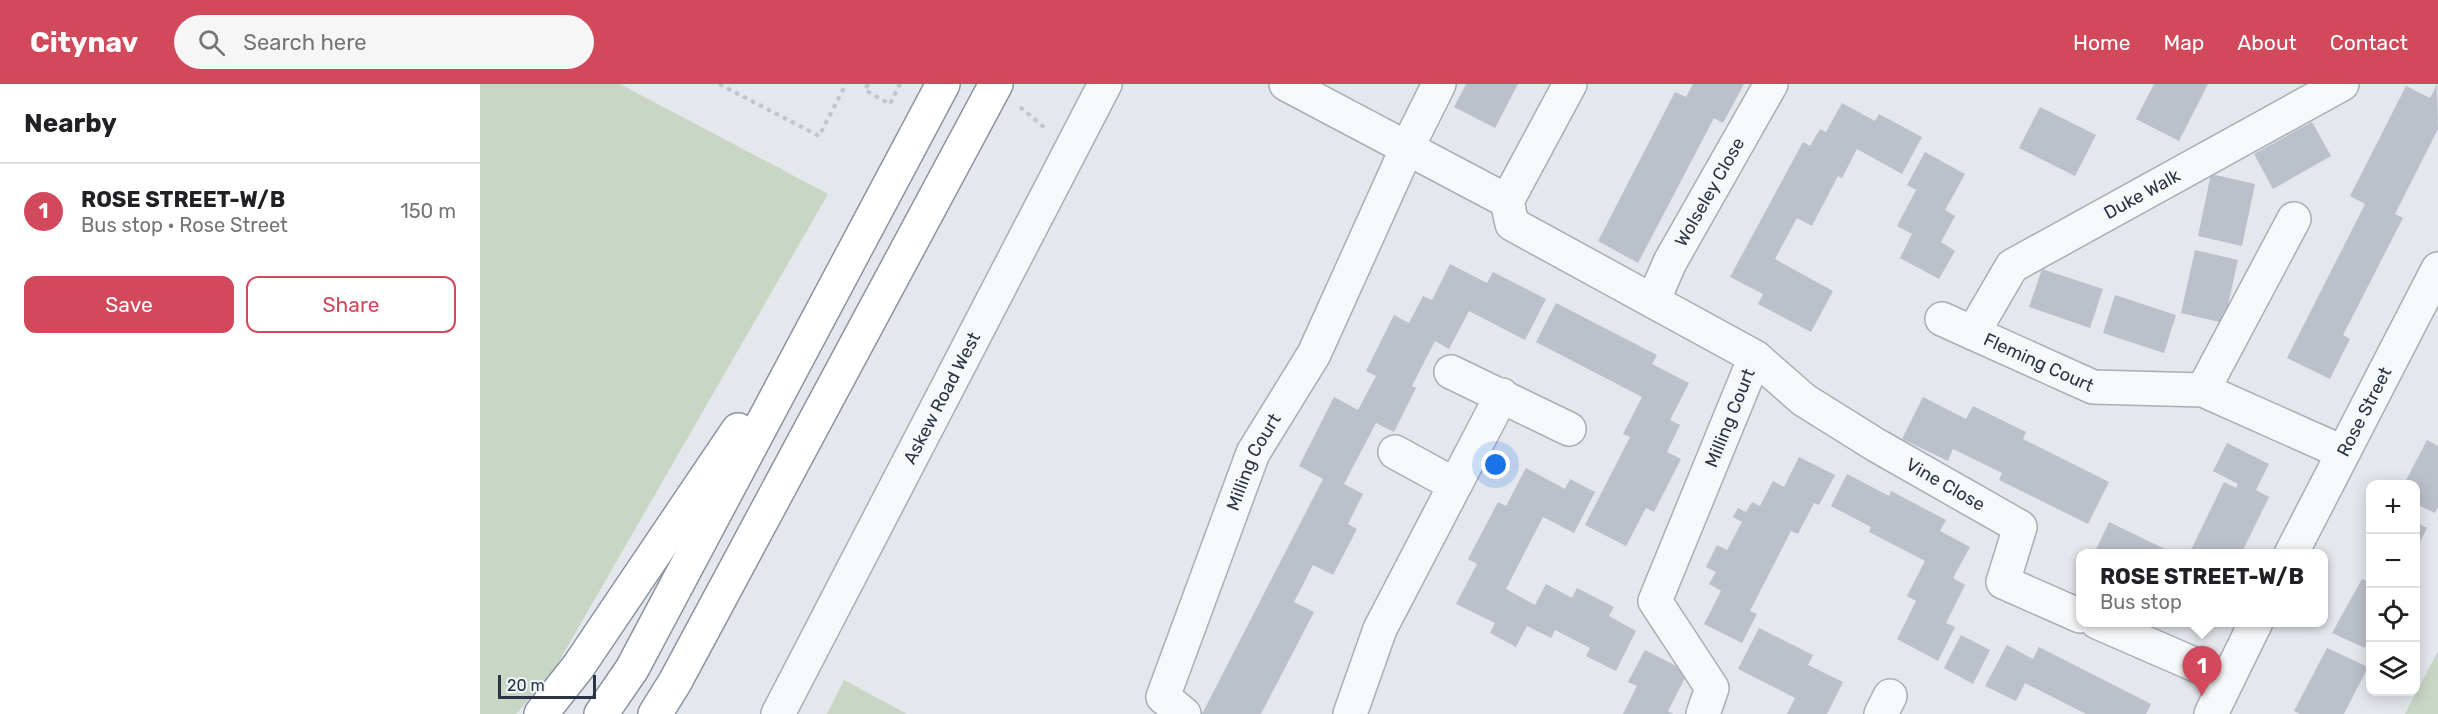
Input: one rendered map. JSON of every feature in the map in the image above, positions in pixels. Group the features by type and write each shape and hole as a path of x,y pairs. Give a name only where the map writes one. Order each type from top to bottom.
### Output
{"highway":[{"path":"601,714 632,669 943,84"},
{"path":"655,714 675,682 996,84"},
{"path":"541,714 578,667 837,284"}],"street":[{"name":"Askew Road West","path":"778,714 1104,84"},
{"path":"1286,84 1507,201 1570,84"},
{"path":"1407,148 1438,84"},
{"name":"Wolseley Close","path":"1653,301 1670,262 1771,84"},
{"name":"Duke Walk","path":"1973,333 2012,266 2342,84"},
{"name":"Milling Court","path":"1184,714 1163,697 1253,453 1314,354 1407,148"},
{"name":"Milling Court","path":"1507,201 1512,224 1755,357 1655,601 1712,688 1703,714"},
{"path":"2203,390 2294,219"},
{"name":"Rose Street","path":"2294,549 2438,269"},
{"name":"Fleming Court","path":"1942,319 2093,387 2203,390 2342,452"},
{"name":"Vine Close","path":"1755,357 1804,400 1876,445 2020,527 2003,582 2076,613"},
{"path":"1451,372 1569,429"},
{"path":"1350,714 1380,629 1502,395"},
{"path":"1395,452 1455,485"},
{"path":"2109,627 2228,678"},
{"path":"2211,714 2254,627"}],"path":[{"path":"719,84 819,136 846,84"},
{"path":"868,84 865,90 890,104 900,84"}],"green space":[{"path":"480,84 620,84 828,194 554,670 516,714 480,714"},
{"path":"2438,651 2438,714 2405,714 2414,696 2420,696 2420,685"},
{"path":"844,680 907,714 827,714"}],"building":[{"path":"1466,84 1518,84 1495,128 1454,107"},
{"path":"1693,84 1744,84 1723,123 1714,118 1638,263 1598,241 1675,92 1686,97"},
{"path":"2154,84 2208,84 2179,141 2136,119"},
{"path":"2437,84 2438,129 2395,214 2403,218 2343,335 2350,339 2330,379 2287,358 2365,204 2350,196 2406,86 2430,98"},
{"path":"1842,103 1875,121 1879,114 1922,137 1902,174 1857,149 1842,178 1838,176 1812,226 1797,218 1775,259 1833,291 1811,332 1758,304 1763,294 1730,277 1803,142 1810,146 1820,129 1826,132"},
{"path":"2040,107 2096,135 2075,176 2019,148"},
{"path":"2312,122 2331,156 2273,189 2254,154"},
{"path":"1925,152 1965,174 1945,210 1955,216 1941,242 1955,251 1939,279 1900,258 1912,234 1897,226 1916,190 1907,185"},
{"path":"2211,174 2255,184 2242,246 2198,236"},
{"path":"2195,250 2238,260 2224,323 2181,313"},
{"path":"1450,264 1487,283 1493,272 1546,299 1525,340 1469,311 1449,349 1435,341 1412,386 1416,388 1394,432 1376,423 1344,484 1363,494 1348,524 1357,529 1333,575 1313,565 1294,602 1314,612 1261,714 1202,714 1323,479 1299,466 1334,397 1358,410 1376,376 1366,371 1394,315 1409,323 1423,296 1432,300"},
{"path":"2042,269 2103,289 2090,328 2029,307"},
{"path":"2115,295 2176,315 2164,353 2103,333"},
{"path":"1556,303 1657,355 1652,364 1689,383 1670,420 1680,425 1667,452 1681,459 1654,512 1646,508 1626,546 1585,525 1630,437 1623,434 1642,397 1536,342"},
{"path":"1923,397 1966,419 1973,406 2026,432 2023,439 2109,482 2088,524 1999,480 2002,473 1953,449 1948,461 1902,439"},
{"path":"2427,440 2438,446 2438,507 2435,513 2420,506 2420,480 2406,480"},
{"path":"2227,443 2269,464 2256,490 2269,497 2243,549 2191,549 2224,482 2236,488 2238,484 2213,471"},
{"path":"1799,457 1835,475 1819,505 1814,503 1798,534 1791,531 1750,611 1757,614 1742,643 1704,624 1721,591 1709,584 1716,572 1706,567 1717,545 1727,550 1742,522 1733,517 1738,508 1746,512 1752,502 1760,506 1773,481 1784,487"},
{"path":"1526,468 1565,489 1570,479 1595,492 1574,533 1543,517 1506,589 1535,605 1546,584 1572,598 1577,588 1614,607 1609,616 1636,631 1616,671 1586,656 1590,648 1555,630 1551,638 1527,626 1516,647 1490,633 1495,623 1456,604 1477,564 1468,559 1498,502 1506,506"},
{"path":"1847,474 1889,496 1891,491 1946,520 1940,531 1970,547 1953,578 1965,585 1946,623 1955,627 1938,661 1897,639 1916,601 1907,596 1925,561 1869,532 1871,527 1831,506"},
{"path":"2109,522 2165,549 2096,549"},
{"path":"2420,524 2427,528 2420,542"},
{"path":"2362,579 2366,581 2365,648 2332,633"},
{"path":"1759,628 1813,655 1808,665 1843,682 1827,714 1787,714 1795,698 1738,669"},
{"path":"1961,635 1990,650 1973,684 1944,668"},
{"path":"2007,645 2033,659 2039,647 2151,704 2146,714 2086,714 2025,683 2016,701 1985,686"},
{"path":"2327,648 2366,666 2366,671 2344,714 2300,714 2294,711"},
{"path":"1645,650 1688,672 1668,711 1674,714 1623,714 1637,686 1628,682"}],"place":[{"name":"ROSE STREET-W/B","path":"2202,696"}]}
